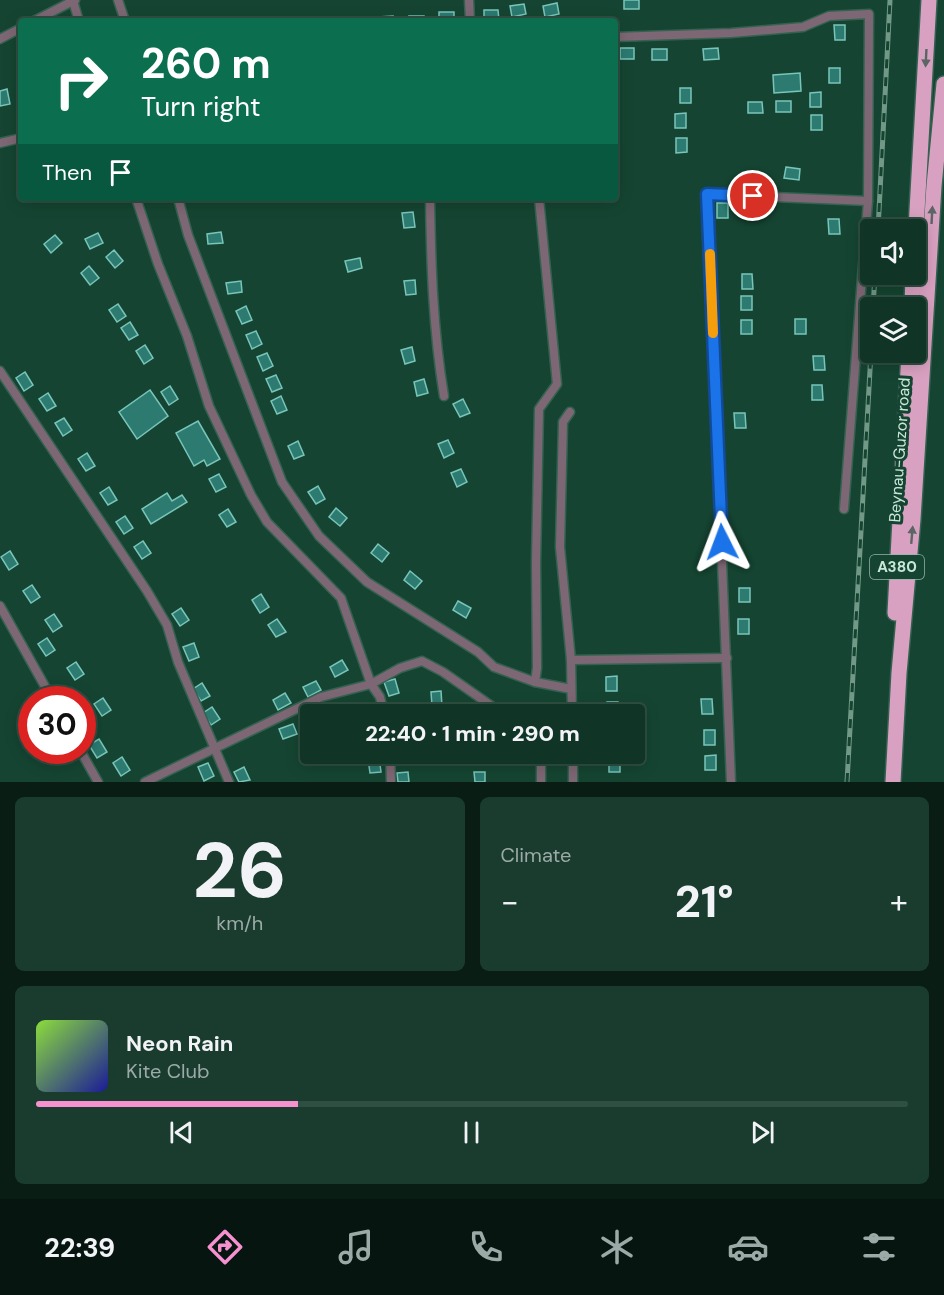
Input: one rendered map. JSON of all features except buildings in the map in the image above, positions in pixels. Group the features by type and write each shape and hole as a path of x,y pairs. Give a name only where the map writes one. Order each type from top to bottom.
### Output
{"highway":[{"path":"917,219 929,0"},
{"name":"Beynau-Guzor road","path":"893,782 899,673 913,519 934,186 944,84"},
{"name":"Beynau-Guzor road","path":"885,782 908,363"}],"street":[{"path":"40,18 74,0 78,18"},
{"path":"118,0 124,18"},
{"path":"469,0 470,18"},
{"path":"618,37 731,33 803,27 829,16 869,14 868,201 844,509"},
{"path":"0,39 18,30"},
{"path":"0,143 18,139"},
{"path":"731,782 707,194 868,201"},
{"path":"137,201 158,264 187,336 209,406 251,495 267,522 341,597 371,684 380,697 382,704"},
{"path":"179,201 188,236 282,482 320,536 367,582 478,652 494,667 535,682 571,689"},
{"path":"430,201 431,277 437,356 444,396"},
{"path":"535,682 539,409 557,384 539,201"},
{"path":"0,371 147,591 167,625 178,662 229,782"},
{"path":"570,412 563,422 560,547 571,660 572,704"},
{"path":"0,606 45,686"},
{"path":"571,660 727,658"},
{"path":"145,782 321,697 371,684 400,668 422,662 443,672 489,704"},
{"path":"88,764 98,782"},
{"path":"391,764 392,782"},
{"path":"541,764 541,782"},
{"path":"573,764 573,782"}],"railway":[{"path":"879,219 890,0"},
{"path":"874,285 874,297"},
{"path":"847,782 870,363"}],"slow traffic":[{"path":"710,254 713,333"}],"route":[{"path":"722,542 707,194 753,196"}]}
